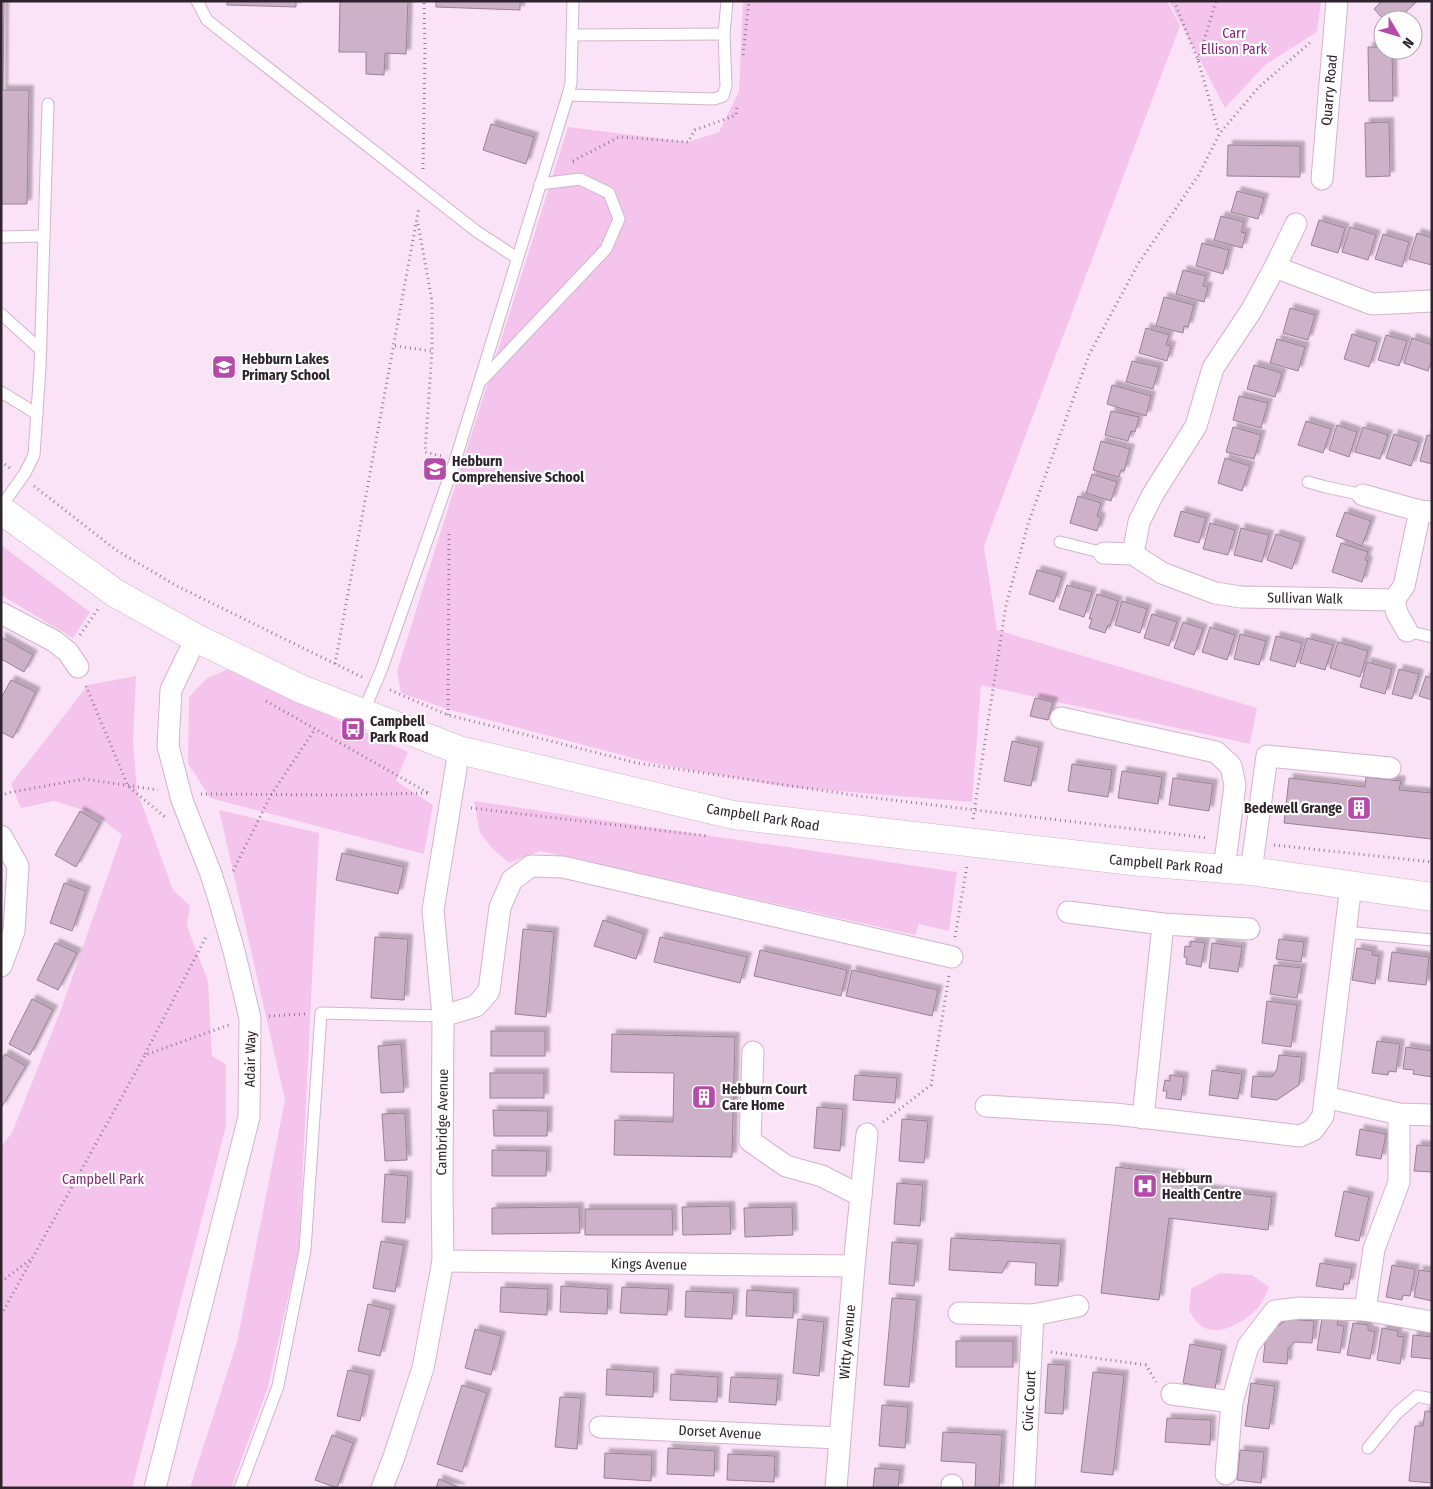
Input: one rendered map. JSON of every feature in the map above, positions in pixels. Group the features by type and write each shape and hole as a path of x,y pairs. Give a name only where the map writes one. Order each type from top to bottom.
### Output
{"street":[{"name":"Quarry Road","path":"1322,179 1336,10"},
{"path":"1104,553 1133,554 1139,522 1153,494 1196,426 1213,368 1252,311 1296,224"},
{"path":"1275,267 1372,304 1432,301"},
{"path":"1362,495 1426,512 1404,586 1394,600 1397,612 1407,631"},
{"name":"Campbell Park Road","path":"1,509 115,593 196,638 301,688 448,746 734,815 968,855 1141,862 1251,871 1432,897"},
{"name":"Sullivan Walk","path":"1133,554 1162,573 1215,594 1241,597 1394,600"},
{"path":"1,613 54,641 73,660"},
{"name":"Adair Way","path":"155,1488 249,1117 250,1018 219,899 180,794 168,746 171,690 196,638"},
{"path":"1061,718 1216,752 1231,766 1235,785 1224,869"},
{"name":"Cambridge Avenue","path":"382,1488 423,1368 443,1261 443,1016 433,910 448,746"},
{"path":"1251,871 1267,756 1390,768"},
{"path":"1,836 18,866 14,931 1,966"},
{"path":"443,1016 476,1006 489,991 500,907 512,880 531,866 563,867 952,957"},
{"path":"986,1106 1144,1118 1300,1136 1313,1130 1323,1116 1351,885"},
{"name":"Campbell Park Road","path":"1351,885 1432,890"},
{"path":"1068,912 1163,924 1249,929"},
{"path":"1144,1118 1163,924"},
{"path":"753,1052 750,1141 786,1166 822,1176 861,1196"},
{"path":"1325,1097 1400,1114 1432,1115"},
{"path":"1366,1310 1374,1249 1399,1182 1400,1114"},
{"name":"Witty Avenue","path":"836,1488 867,1134"},
{"name":"Kings Avenue","path":"443,1261 854,1266"},
{"path":"958,1313 1033,1315 1078,1306"},
{"path":"1226,1474 1232,1402 1248,1346 1276,1311 1300,1308 1366,1310 1432,1322"},
{"name":"Civic Court","path":"1024,1488 1033,1315"},
{"path":"1172,1394 1232,1402"},
{"name":"Dorset Avenue","path":"600,1427 839,1438"}],"lane":[{"path":"197,1 207,20 476,231 517,258"},
{"path":"364,713 456,459 568,95 572,1"},
{"path":"568,95 714,99 723,96 726,86 724,34 727,1"},
{"path":"572,35 724,34"},
{"path":"1,509 34,455 41,350 48,104"},
{"path":"479,382 606,249 619,220 609,194 580,179 540,184"},
{"path":"1,237 44,236"},
{"path":"1,314 41,350"},
{"path":"1,392 37,414"},
{"path":"1308,482 1362,495"},
{"path":"1060,542 1104,553"},
{"path":"1407,631 1432,637"},
{"path":"1345,932 1432,940"},
{"path":"240,1488 278,1386 305,1250 321,1013 443,1016"},
{"path":"1368,1448 1397,1413 1417,1396 1432,1399"}],"path":[{"path":"335,664 423,190 426,51 424,1"},
{"path":"742,58 749,1"},
{"path":"1174,1 1198,60 1220,133"},
{"path":"1198,60 1216,1"},
{"path":"867,1134 931,1085 1006,605 1029,521 1089,355 1138,264 1198,176 1220,133 1258,87 1336,10"},
{"path":"580,164 571,162 619,137 688,142 694,130 736,115 738,96"},
{"path":"417,220 432,301 432,351 425,452 456,459"},
{"path":"395,346 432,351"},
{"path":"22,477 116,550 177,586 376,684 448,715 637,763 859,796 1228,840"},
{"path":"448,746 448,536 451,527"},
{"path":"98,608 73,660 128,786 169,821"},
{"path":"219,899 271,794 316,729"},
{"path":"1,797 7,793 84,779 180,794 343,795 428,793"},
{"path":"1255,843 1432,862"},
{"path":"1,1315 145,1054 208,934"},
{"path":"145,1054 250,1018 321,1013"},
{"path":"1,1282 33,1257"},
{"path":"1032,1350 1146,1365 1163,1395 1172,1394"}],"green space":[{"path":"743,1 1167,1 1180,26 984,546 997,630 1257,708 1250,744 981,685 972,802 787,787 652,763 447,709 401,693 397,671 568,127 688,142 719,132 739,91"},
{"name":"Carr Ellison Park","path":"1169,1 1321,1 1317,32 1265,65 1225,108"},
{"path":"1,545 90,612 73,638 1,595"},
{"path":"228,669 408,752 396,781 433,805 424,854 210,798 188,763 189,697 206,679"},
{"name":"Campbell Park","path":"136,676 133,740 137,791 173,890 190,906 187,926 208,981 212,1056 226,1064 226,1126 132,1488 1,1488 1,1147 12,1133 60,1012 122,835 94,813 54,801 21,808 11,784 88,685"},
{"path":"474,801 957,872 949,931 919,924 915,935 540,851 509,863 493,849 480,833"},
{"path":"219,810 319,833 299,1249 268,1387 231,1488 190,1488 237,1342 285,1100"},
{"path":"1220,1273 1252,1275 1269,1287 1261,1303 1243,1321 1228,1328 1212,1330 1200,1325 1189,1311 1191,1289"}],"building":[{"path":"1,1 4,1 3,90 29,90 27,204 1,204"},
{"path":"227,1 296,1 296,7 227,5"},
{"path":"340,1 408,1 406,54 385,53 384,75 366,74 366,52 339,52"},
{"path":"436,1 520,1 520,10 436,7"},
{"path":"1382,1 1417,1 1408,10 1374,9"},
{"path":"1368,47 1373,47 1373,60 1392,60 1393,101 1369,101"},
{"path":"1389,122 1390,176 1366,177 1365,123"},
{"path":"491,124 534,137 526,164 483,150"},
{"path":"1228,145 1300,146 1300,177 1227,176"},
{"path":"1237,191 1264,198 1258,219 1231,212"},
{"path":"1221,216 1244,222 1241,232 1246,233 1242,248 1214,240"},
{"path":"1319,220 1345,228 1338,253 1311,245"},
{"path":"1350,227 1376,235 1368,260 1342,252"},
{"path":"1417,233 1432,238 1432,265 1409,259"},
{"path":"1383,234 1409,242 1402,267 1375,259"},
{"path":"1202,243 1229,250 1223,274 1196,266"},
{"path":"1183,270 1206,276 1203,286 1208,287 1204,302 1176,294"},
{"path":"1164,297 1194,305 1188,327 1184,326 1183,333 1156,326"},
{"path":"1290,308 1315,315 1308,340 1283,333"},
{"path":"1146,328 1169,335 1166,345 1171,346 1167,361 1139,353"},
{"path":"1352,334 1377,342 1369,367 1344,359"},
{"path":"1386,335 1407,341 1399,366 1378,360"},
{"path":"1412,338 1432,345 1432,360 1428,371 1404,363"},
{"path":"1277,339 1305,347 1298,371 1270,363"},
{"path":"1132,361 1159,367 1153,389 1126,382"},
{"path":"1254,365 1282,373 1275,397 1247,389"},
{"path":"1112,385 1151,396 1146,416 1107,404"},
{"path":"1239,396 1268,403 1261,428 1233,420"},
{"path":"1111,411 1139,417 1135,432 1131,431 1128,441 1105,435"},
{"path":"1306,421 1331,429 1323,453 1298,445"},
{"path":"1337,425 1357,432 1349,457 1329,450"},
{"path":"1233,427 1261,435 1254,459 1226,452"},
{"path":"1363,427 1388,435 1380,459 1355,452"},
{"path":"1394,434 1419,442 1411,466 1386,458"},
{"path":"1427,435 1432,436 1432,464 1420,461"},
{"path":"1101,441 1130,449 1124,471 1121,470 1119,477 1093,470"},
{"path":"1225,458 1250,466 1242,491 1218,483"},
{"path":"1092,474 1117,482 1111,501 1086,493"},
{"path":"1078,496 1101,503 1097,516 1101,518 1097,531 1070,523"},
{"path":"1181,511 1206,518 1199,543 1174,536"},
{"path":"1345,512 1371,521 1362,546 1336,536"},
{"path":"1210,523 1235,530 1228,555 1203,549"},
{"path":"1241,528 1269,535 1262,562 1234,555"},
{"path":"1276,534 1301,542 1292,569 1267,560"},
{"path":"1341,543 1368,552 1365,560 1368,561 1362,582 1332,572"},
{"path":"1037,570 1062,577 1054,602 1029,594"},
{"path":"1067,585 1092,592 1084,617 1059,609"},
{"path":"1097,594 1118,601 1110,626 1108,625 1105,633 1089,628 1092,619 1089,619"},
{"path":"1122,601 1147,609 1140,633 1115,625"},
{"path":"1152,614 1177,622 1169,646 1144,638"},
{"path":"1183,622 1203,629 1194,655 1174,648"},
{"path":"1210,627 1235,635 1227,660 1202,652"},
{"path":"1240,634 1266,641 1259,665 1234,659"},
{"path":"1276,636 1302,643 1295,667 1270,660"},
{"path":"1,637 33,655 24,672 1,659"},
{"path":"1307,638 1333,645 1325,670 1300,663"},
{"path":"1338,642 1368,651 1360,677 1330,668"},
{"path":"1367,662 1392,669 1385,694 1360,687"},
{"path":"1399,669 1419,674 1412,699 1392,694"},
{"path":"1426,676 1432,679 1432,700 1419,696"},
{"path":"11,680 36,692 13,738 1,732 1,698"},
{"path":"1035,698 1053,702 1048,720 1030,716"},
{"path":"1012,741 1039,747 1031,786 1004,781"},
{"path":"1072,764 1112,770 1108,797 1068,791"},
{"path":"1122,771 1162,777 1158,804 1118,798"},
{"name":"Bedewell Grange","path":"1366,777 1401,781 1399,790 1432,793 1432,839 1284,823 1289,778 1365,787"},
{"path":"1173,778 1213,784 1209,811 1169,805"},
{"path":"80,811 100,823 76,867 55,855"},
{"path":"342,853 404,867 398,894 336,880"},
{"path":"64,883 86,891 72,931 50,923"},
{"path":"603,920 644,934 636,959 594,946"},
{"path":"523,929 554,932 546,1017 515,1014"},
{"path":"375,937 408,939 404,1000 371,998"},
{"path":"660,937 747,957 740,983 654,962"},
{"path":"1279,939 1304,942 1301,962 1276,959"},
{"path":"1191,941 1205,943 1201,967 1186,964 1187,958 1184,957 1185,946 1190,947"},
{"path":"55,943 77,953 58,990 37,980"},
{"path":"1212,943 1242,947 1238,972 1209,968"},
{"path":"1357,948 1373,951 1372,955 1379,956 1375,984 1352,980"},
{"path":"760,950 847,970 841,996 754,976"},
{"path":"1392,952 1429,957 1426,985 1388,981"},
{"path":"1274,965 1302,968 1297,998 1270,994"},
{"path":"852,970 938,990 932,1016 846,996"},
{"path":"32,999 53,1010 30,1055 9,1044"},
{"path":"1267,1001 1297,1005 1291,1047 1262,1043"},
{"path":"491,1031 545,1031 545,1056 491,1056"},
{"name":"Hebburn Court Care Home","path":"612,1034 735,1037 732,1157 614,1155 615,1120 673,1122 674,1073 611,1072"},
{"path":"1377,1041 1400,1044 1396,1072 1389,1071 1388,1075 1372,1073"},
{"path":"401,1044 404,1092 381,1093 378,1046"},
{"path":"1406,1047 1432,1051 1432,1077 1413,1074 1414,1070 1403,1069"},
{"path":"5,1054 26,1066 1,1108 1,1060"},
{"path":"1279,1055 1302,1057 1299,1085 1277,1100 1251,1097 1253,1076 1272,1077 1277,1069"},
{"path":"1212,1070 1242,1074 1238,1099 1209,1095"},
{"path":"490,1073 544,1073 544,1098 490,1098"},
{"path":"855,1075 897,1078 895,1103 853,1100"},
{"path":"1170,1075 1184,1077 1181,1100 1166,1098 1167,1091 1163,1091 1165,1080 1170,1081"},
{"path":"817,1107 843,1109 840,1151 814,1148"},
{"path":"493,1110 548,1111 547,1136 494,1136"},
{"path":"405,1113 407,1160 385,1161 382,1114"},
{"path":"902,1119 928,1121 924,1163 899,1161"},
{"path":"1360,1129 1386,1134 1381,1159 1356,1155"},
{"path":"1417,1145 1432,1146 1432,1172 1414,1171"},
{"path":"492,1150 547,1151 546,1176 492,1176"},
{"path":"1116,1167 1182,1175 1181,1186 1272,1197 1268,1230 1169,1218 1159,1300 1101,1293"},
{"path":"385,1174 408,1176 405,1223 382,1222"},
{"path":"897,1183 923,1185 920,1226 894,1224"},
{"path":"1344,1191 1369,1197 1359,1241 1335,1236"},
{"path":"730,1206 731,1234 683,1235 682,1207"},
{"path":"579,1207 580,1233 492,1234 492,1208"},
{"path":"792,1207 793,1235 745,1237 744,1208"},
{"path":"585,1209 672,1209 673,1235 585,1235"},
{"path":"951,1238 1061,1244 1058,1286 1035,1285 1036,1263 1008,1261 1002,1273 949,1270"},
{"path":"381,1241 404,1245 395,1292 373,1288"},
{"path":"892,1242 918,1244 914,1286 889,1284"},
{"path":"1320,1263 1352,1268 1349,1284 1344,1283 1343,1290 1316,1286"},
{"path":"1392,1265 1415,1269 1410,1296 1403,1295 1402,1300 1386,1297"},
{"path":"1419,1270 1432,1272 1432,1301 1414,1297"},
{"path":"561,1286 608,1289 607,1314 560,1312"},
{"path":"501,1287 548,1289 547,1315 500,1312"},
{"path":"622,1287 669,1289 667,1315 620,1313"},
{"path":"747,1290 794,1293 793,1318 746,1316"},
{"path":"686,1291 734,1293 732,1319 685,1317"},
{"path":"892,1298 917,1300 909,1387 884,1385"},
{"path":"368,1304 391,1310 380,1356 358,1351"},
{"path":"1322,1318 1338,1320 1337,1325 1344,1326 1340,1353 1317,1350"},
{"path":"798,1319 824,1322 819,1376 793,1373"},
{"path":"1288,1319 1314,1321 1312,1343 1294,1342 1288,1349 1287,1364 1263,1362 1266,1334"},
{"path":"1353,1323 1368,1325 1368,1330 1375,1332 1370,1359 1347,1355"},
{"path":"1382,1328 1398,1331 1397,1336 1404,1337 1400,1364 1377,1360"},
{"path":"475,1329 501,1336 491,1375 465,1368"},
{"path":"1413,1335 1432,1337 1432,1359 1411,1357"},
{"path":"956,1341 1013,1341 1013,1367 956,1367"},
{"path":"1190,1344 1222,1350 1215,1389 1183,1383"},
{"path":"1048,1364 1066,1365 1063,1414 1045,1413"},
{"path":"607,1369 654,1372 653,1397 606,1395"},
{"path":"348,1370 370,1375 360,1421 337,1416"},
{"path":"1093,1372 1124,1375 1113,1475 1081,1472"},
{"path":"671,1374 718,1377 717,1402 670,1400"},
{"path":"731,1377 778,1379 776,1405 729,1402"},
{"path":"1251,1383 1275,1386 1269,1429 1245,1426"},
{"path":"462,1385 487,1393 462,1472 437,1464"},
{"path":"560,1397 581,1398 577,1449 555,1447"},
{"path":"882,1405 908,1407 905,1448 879,1446"},
{"path":"1425,1411 1432,1412 1432,1483 1409,1481 1415,1426 1423,1426"},
{"path":"1167,1418 1211,1420 1210,1445 1165,1442"},
{"path":"943,1432 1002,1435 999,1488 975,1488 976,1463 941,1461"},
{"path":"332,1435 353,1443 337,1488 315,1480"},
{"path":"668,1448 715,1451 714,1476 667,1474"},
{"path":"1240,1450 1264,1452 1261,1483 1237,1480"},
{"path":"605,1453 652,1455 651,1481 604,1478"},
{"path":"728,1454 775,1456 774,1482 727,1480"},
{"path":"875,1468 900,1470 898,1488 873,1488"},
{"path":"439,1479 461,1488 436,1488"}],"place":[{"name":"Hebburn Lakes Primary School","path":"224,367"},
{"name":"Hebburn Comprehensive School","path":"435,469"},
{"name":"Campbell Park Road","path":"353,729"},
{"name":"Bedewell Grange","path":"1359,808"},
{"name":"Hebburn Court Care Home","path":"704,1097"},
{"name":"Hebburn Health Centre","path":"1145,1186"}]}
